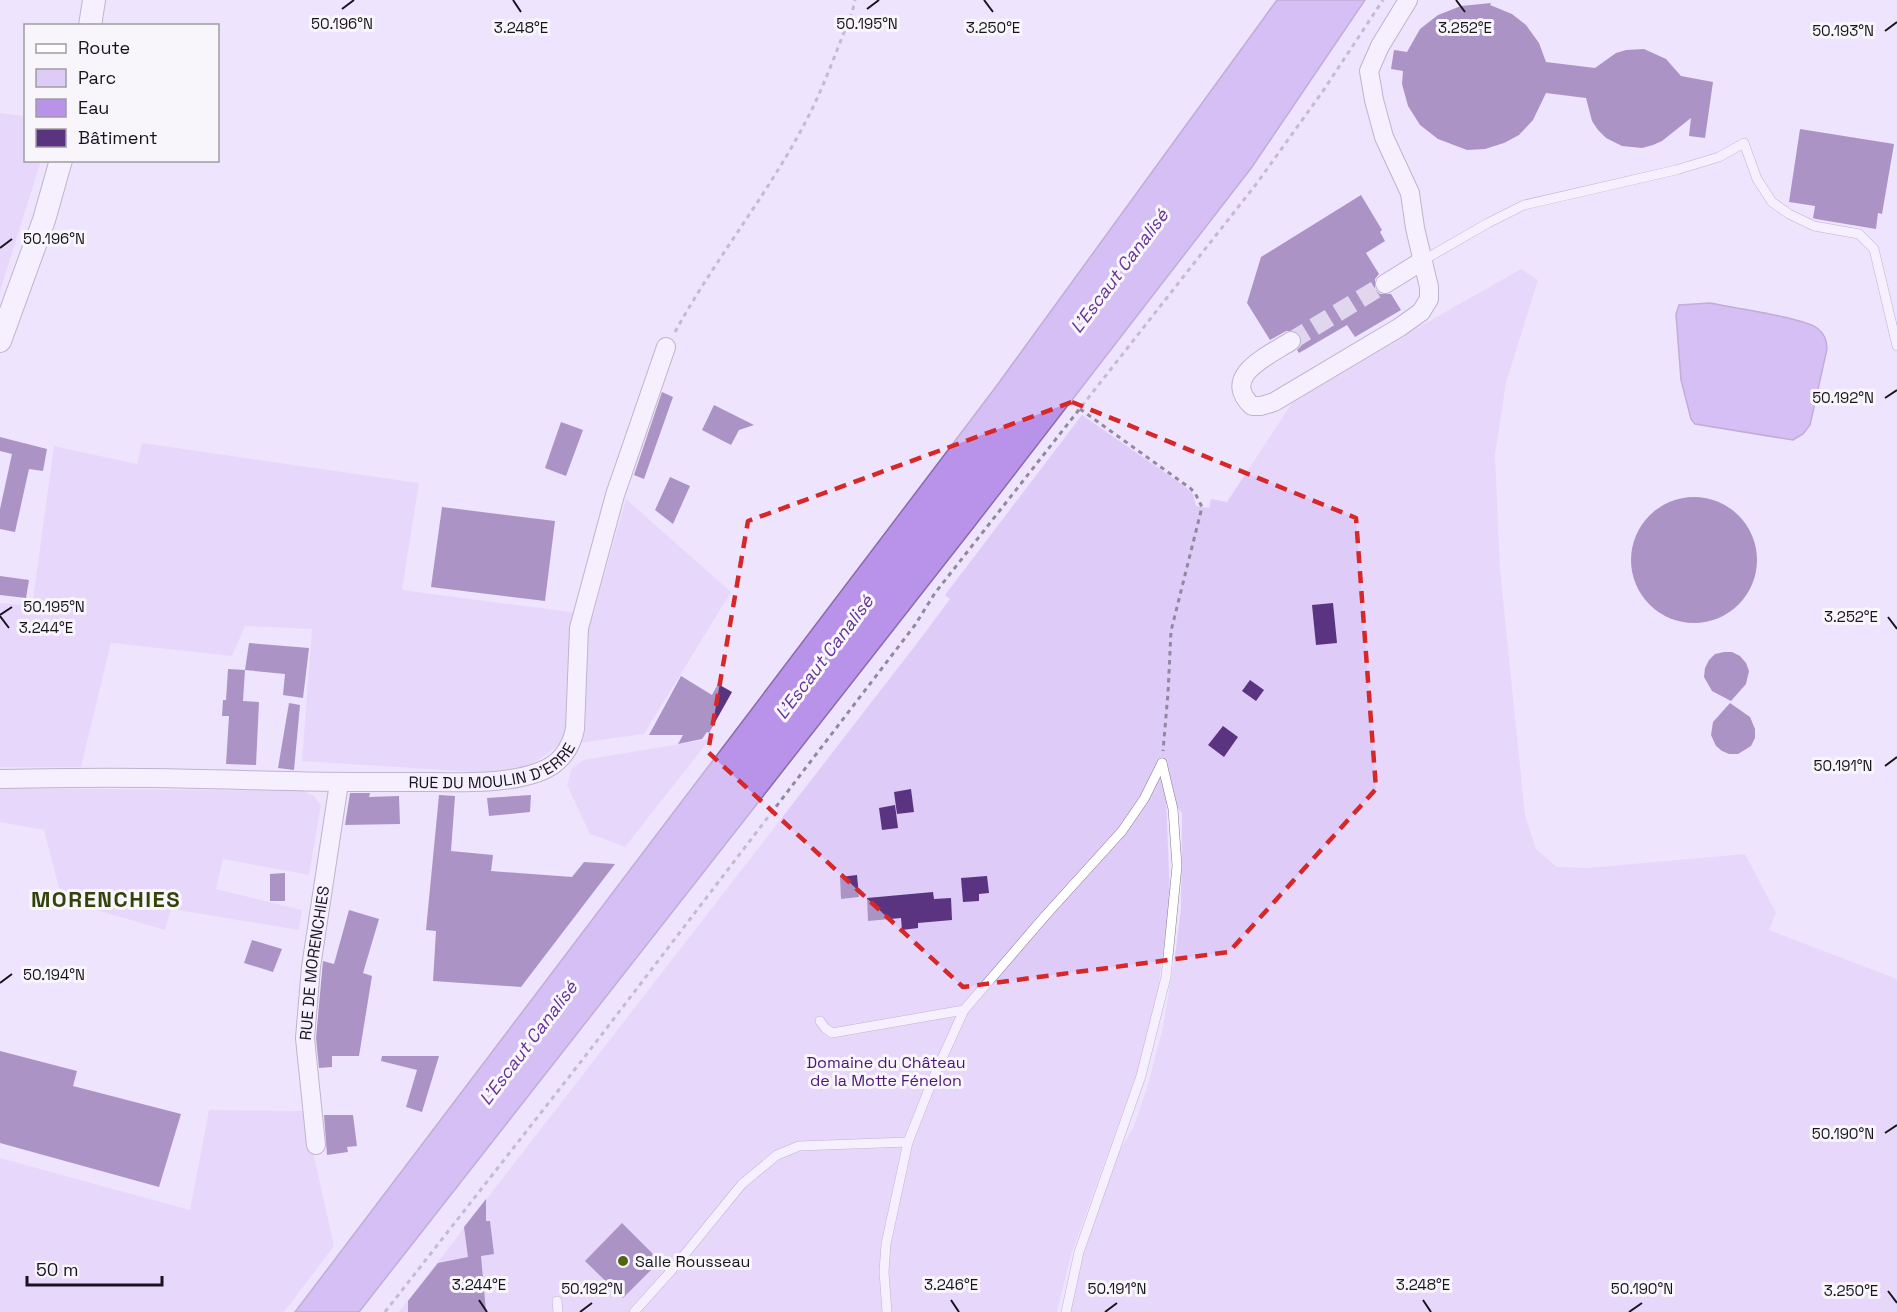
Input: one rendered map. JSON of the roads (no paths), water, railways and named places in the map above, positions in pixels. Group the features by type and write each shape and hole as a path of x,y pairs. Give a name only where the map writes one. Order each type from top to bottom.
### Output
{"street":[{"path":"90,24 94,0"},
{"path":"1291,341 1251,367 1244,375 1240,384 1241,392 1252,405 1261,406 1274,402 1400,327 1421,312 1429,299 1429,287 1410,194 1384,137 1369,71 1380,46 1408,0"},
{"path":"0,341 44,220 60,162"},
{"path":"1385,284 1422,261"},
{"name":"RUE DU MOULIN D'ERRE","path":"0,779 150,778 339,783 511,779 539,772 553,765 572,745 575,729 579,628 618,485 666,348"},
{"name":"RUE DE MORENCHIES","path":"316,1145 305,1038 311,967 339,783"}],"lane":[{"path":"1422,261 1524,205 1676,170 1719,157 1744,143 1757,179 1772,202 1789,214 1814,226 1859,234 1874,249 1897,346"},
{"path":"886,1312 884,1272 886,1244 908,1142 964,1010 1122,831 1144,800 1162,763 1173,809 1177,866 1166,977 1141,1076 1079,1252 1066,1312"},
{"path":"820,1021 832,1033 964,1010"},
{"path":"634,1312 742,1184 777,1155 799,1146 908,1142"},
{"path":"557,1301 558,1312"}],"water":[{"name":"L'Escaut Canalisé","path":"1277,0 1365,0 1252,167 977,523 359,1312 295,1312 995,388"},
{"path":"1710,303 1798,320 1810,324 1823,334 1827,349 1810,425 1803,434 1793,440 1695,424 1691,419 1681,380 1676,314 1679,305"}],"tunnel":[{"path":"1291,341 1385,284"}],"place":[{"name":"Salle Rousseau","path":"623,1261"}],"district":[{"name":"MORENCHIES","path":"106,899"}],"park label":[{"name":"Domaine du Château de la Motte Fénelon","path":"886,1071"}]}
